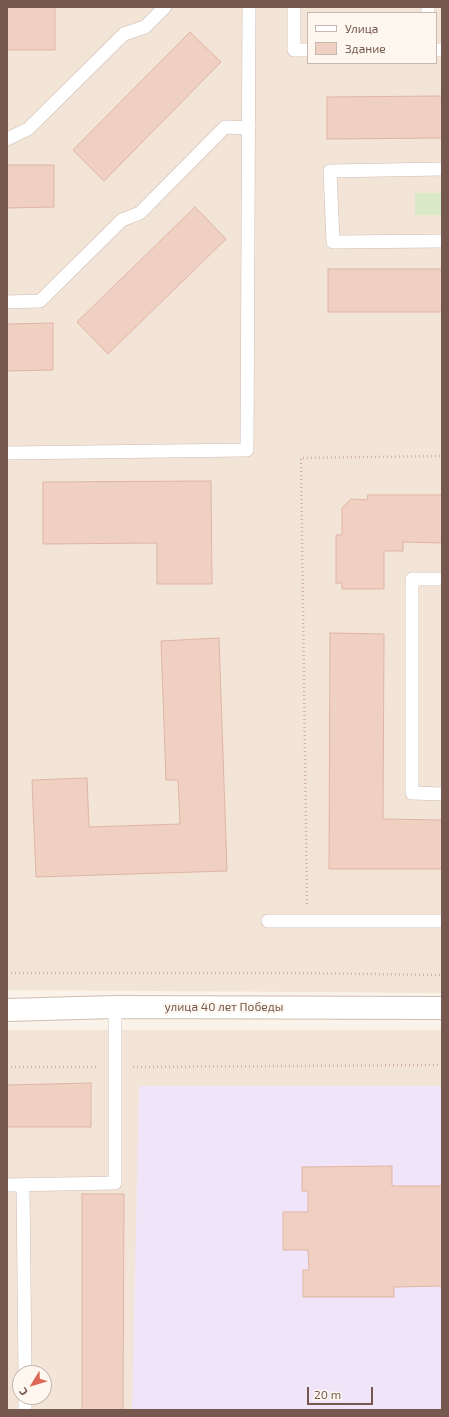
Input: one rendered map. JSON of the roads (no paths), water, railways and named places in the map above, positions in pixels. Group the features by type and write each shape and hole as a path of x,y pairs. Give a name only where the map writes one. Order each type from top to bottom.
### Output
{"street":[{"name":"улица 40 лет Победы","path":"7,1010 115,1007 442,1008"}],"lane":[{"path":"7,139 28,129 124,34 145,27 165,7"},
{"path":"7,453 247,450 249,7"},
{"path":"294,7 294,50 307,50"},
{"path":"7,302 40,301 122,220 140,214 225,127 249,128"},
{"path":"442,169 330,171 333,242 442,241"},
{"path":"442,579 412,579 412,794 442,794"},
{"path":"268,921 442,921"},
{"path":"7,1185 115,1183 115,1007"},
{"path":"23,1185 25,1365"}]}
